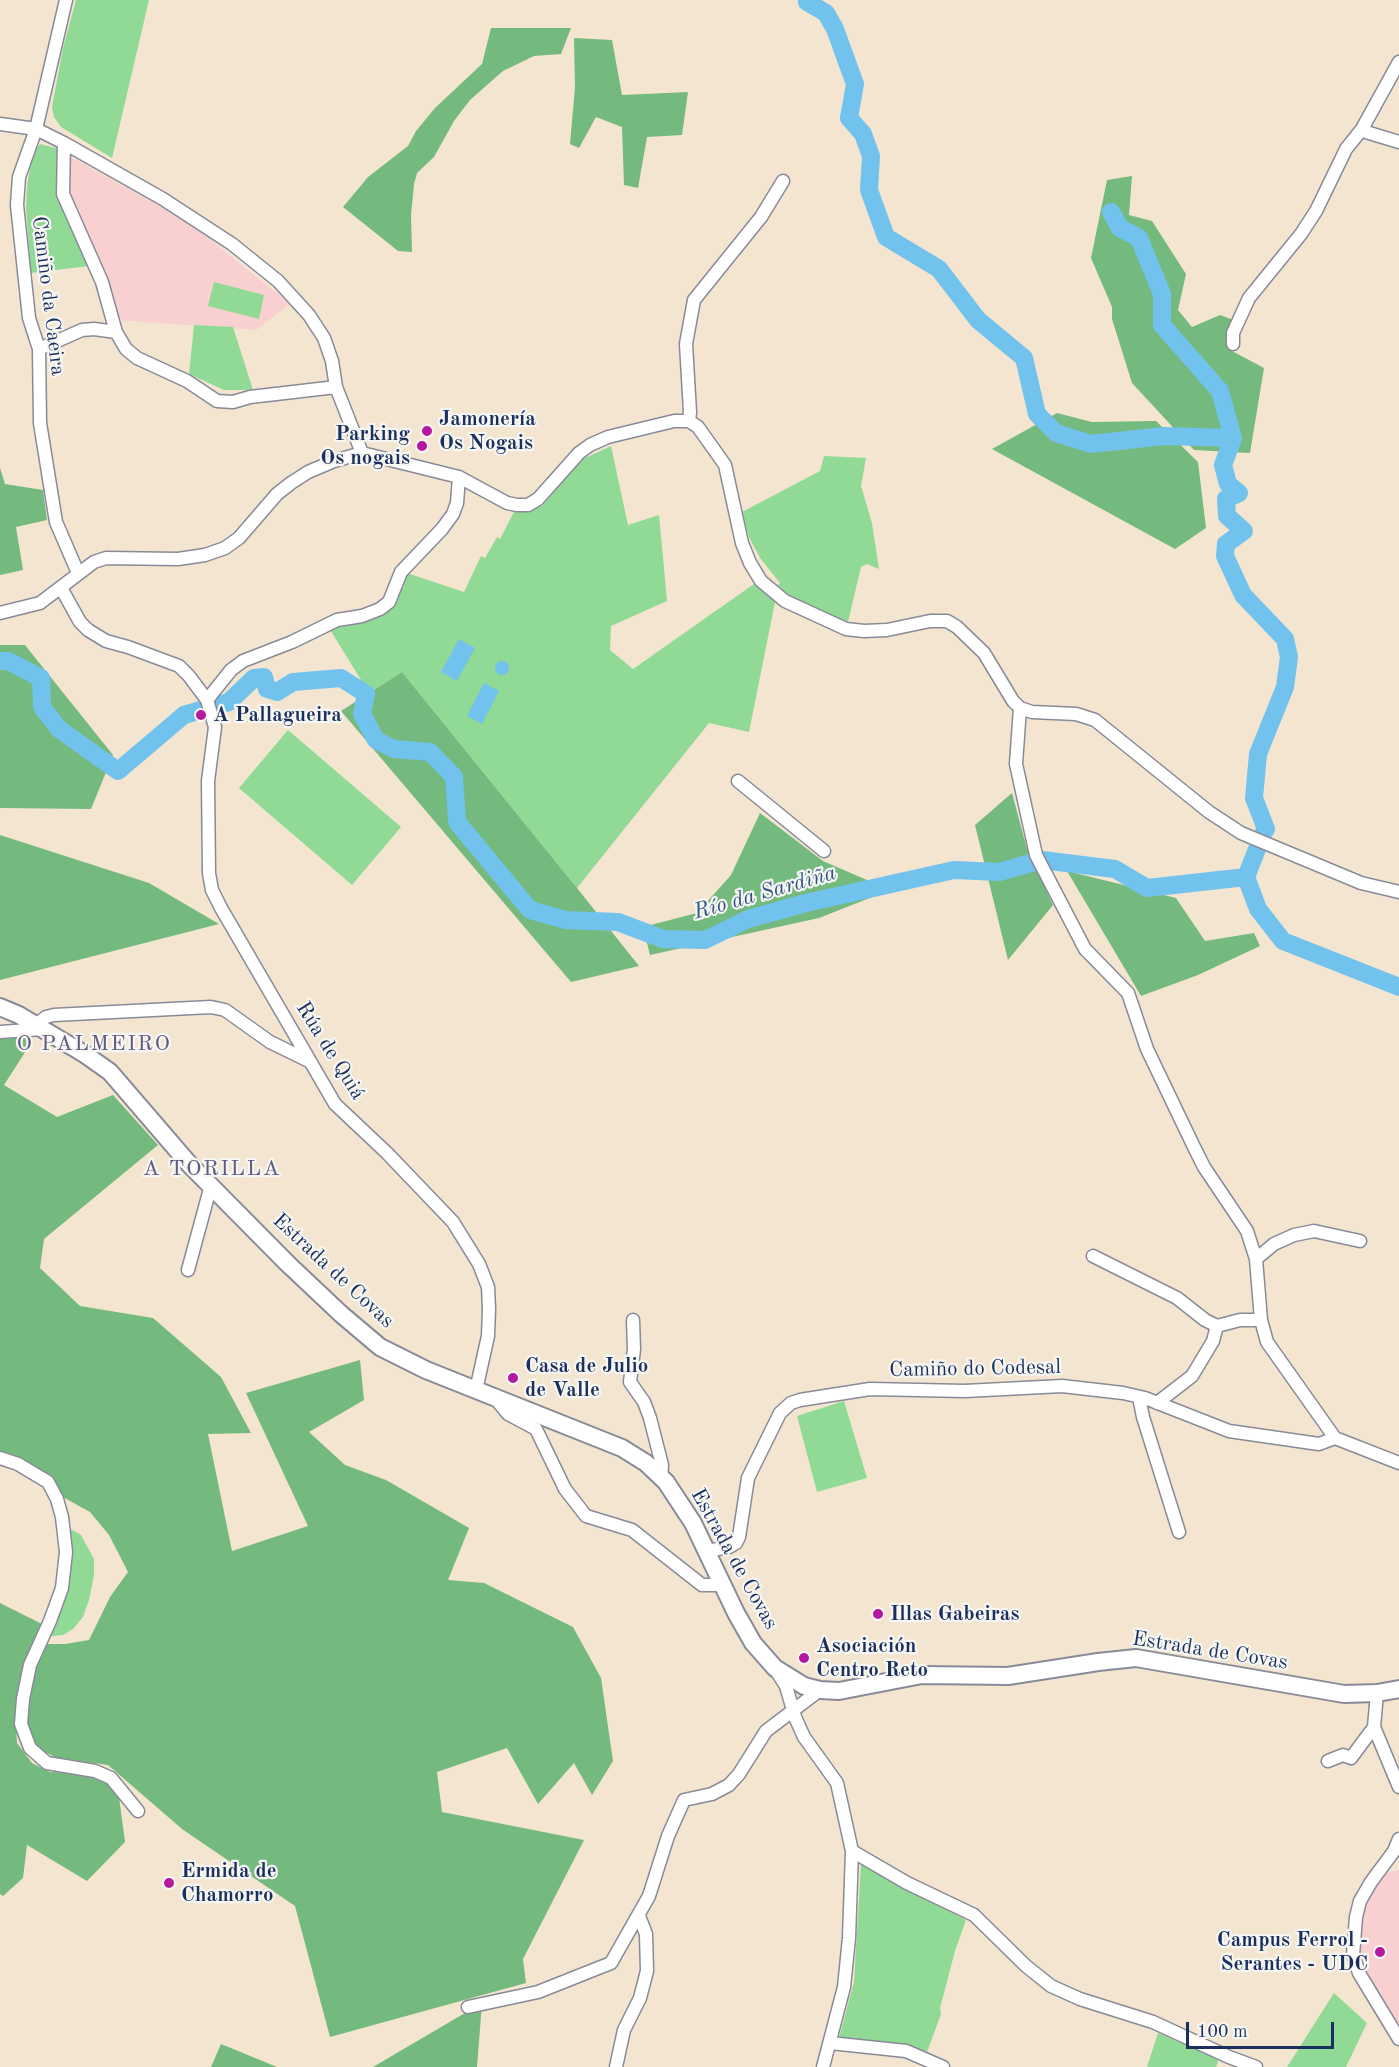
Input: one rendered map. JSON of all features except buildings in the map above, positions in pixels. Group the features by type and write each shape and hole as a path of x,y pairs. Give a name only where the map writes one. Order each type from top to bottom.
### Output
{"main road":[{"name":"Estrada de Covas","path":"0,1007 87,1055 110,1072 168,1141 211,1185 341,1314 381,1347 426,1370 622,1448 646,1462 661,1478 693,1523 753,1642 775,1668 807,1687 839,1691 921,1675 1008,1676 1136,1658 1326,1692 1377,1693 1399,1689"}],"street":[{"name":"Camiño da Caeira","path":"66,0 36,129 19,177 17,205 28,318 39,349 40,423 56,522 78,573"},
{"path":"1233,344 1233,333 1249,298 1311,219 1346,149 1362,129 1399,62"},
{"path":"0,124 36,129 64,143 183,212 232,244 278,281 309,315 324,338 332,361 336,387 362,453"},
{"path":"1362,129 1399,142"},
{"path":"64,143 63,194 102,282 116,332 126,349 137,358 187,381 217,401 233,402 250,397 336,387"},
{"path":"688,421 690,412 686,344 694,300 761,217 783,181"},
{"path":"39,349 82,330 116,332"},
{"path":"0,613 40,603 94,562 106,558 178,559 205,555 225,548 239,538 278,494 291,483 308,472 333,461 362,453 459,477 507,503 528,505 538,499 579,453 590,445 608,437 674,421 688,421 698,427 725,465 742,543 750,563 761,581 785,602 846,629 888,630 930,621 946,621 957,627 984,653 1013,701 1020,708 1032,712 1076,714 1095,720 1209,812 1241,833 1361,883 1399,892"},
{"path":"61,588 80,622 88,630 106,641 179,666 207,700 231,670 243,661 292,642 337,620 363,616 380,609 389,602 401,572 442,529 453,514 457,502 459,477"},
{"name":"Rúa de Quiá","path":"207,700 215,727 208,781 209,873 212,890 335,1104 387,1153 453,1222 479,1264 488,1287 488,1327 482,1370 476,1390"},
{"path":"1020,708 1016,764 1036,855 1085,950 1128,993 1147,1049 1193,1145 1204,1167 1247,1231 1256,1259 1261,1320 1267,1342 1335,1438 1399,1463"},
{"path":"738,781 824,851"},
{"path":"0,1032 39,1027 46,1017 54,1015 211,1007 225,1010 270,1042 309,1061"},
{"path":"188,1270 211,1185"},
{"path":"1256,1259 1274,1244 1294,1235 1314,1231 1360,1241"},
{"path":"1093,1256 1177,1298 1205,1320 1217,1326 1240,1320 1261,1320"},
{"path":"633,1320 634,1349 630,1382 644,1402 650,1418 662,1465 661,1478"},
{"path":"1157,1403 1192,1376 1213,1341 1217,1326"},
{"name":"Camiño do Codesal","path":"707,1551 729,1547 736,1543 739,1537 748,1478 780,1413 791,1403 800,1400 870,1389 965,1391 1062,1386 1139,1397 1229,1431 1320,1444 1335,1438"},
{"path":"494,1397 508,1414 536,1429 565,1489 586,1516 632,1530 702,1585 723,1585"},
{"path":"1139,1397 1143,1418 1179,1532"},
{"path":"0,1458 18,1464 48,1482 57,1499 62,1517 66,1552 62,1588 30,1665 23,1699 21,1725 30,1748 47,1763 96,1771 111,1778 138,1811"},
{"path":"775,1668 786,1686 793,1712 804,1737 837,1783 852,1851 849,1938 844,1987 823,2067"},
{"path":"793,1712 793,1693 807,1687"},
{"path":"468,2007 538,1992 610,1963 649,1896 668,1836 684,1800 712,1794 729,1785 739,1774 766,1731 793,1712 807,1687"},
{"path":"1377,1693 1374,1727 1399,1787"},
{"path":"1328,1761 1343,1755 1350,1758 1374,1727"},
{"path":"1399,1839 1394,1851 1360,1901 1356,1917 1353,1955 1359,1973 1399,2039"},
{"path":"852,1851 907,1883 974,1915 1026,1966 1051,1986 1080,1999 1153,2022 1228,2064 1256,2067"},
{"path":"616,2067 624,2030 640,1998 647,1971 646,1934 639,1916"},
{"path":"830,2043 906,2051 944,2067"}],"shaded area":[{"path":"67,155 190,223 290,304 256,330 118,320 67,196"},
{"name":"Campus Ferrol - Serantes - UDC","path":"1399,1870 1399,2031 1363,1974 1358,1930 1362,1905 1382,1874"}],"green space":[{"path":"76,0 149,0 112,158 61,127 54,117 52,107 63,48"},
{"path":"491,28 571,28 561,54 534,56 503,71 470,100 454,121 434,157 417,173 411,215 412,252 398,251 343,207 368,177 408,146 416,131 435,108 482,64"},
{"path":"574,38 612,40 622,95 688,92 682,135 647,137 638,188 624,185 622,127 596,117 579,148 570,144 575,87"},
{"path":"40,144 59,149 60,195 89,266 31,273 26,208 27,187 30,167"},
{"path":"1132,176 1129,215 1152,221 1186,274 1178,310 1192,327 1220,315 1231,319 1232,351 1264,368 1250,453 1194,450 1132,383 1112,319 1112,307 1091,258 1107,180"},
{"path":"214,282 264,295 259,319 208,306"},
{"path":"194,325 233,327 253,390 224,390 189,374"},
{"path":"1057,413 1092,422 1156,421 1198,462 1206,528 1175,549 992,449"},
{"path":"611,446 628,525 659,515 667,601 611,626 610,650 633,669 754,584 775,602 749,732 709,723 577,888 402,672 369,693 329,628 377,615 404,572 464,592 481,556 485,558 497,537 500,539 514,512 542,506 581,460"},
{"path":"824,456 866,458 861,486 872,523 879,569 867,564 861,567 848,622 803,603 778,585 780,583 760,558 749,537 742,512 820,471"},
{"path":"0,468 5,484 43,490 47,520 16,527 23,570 0,575"},
{"path":"0,645 25,645 113,755 91,809 0,808"},
{"path":"402,672 639,966 571,982 341,711"},
{"path":"288,730 401,827 352,885 239,788"},
{"path":"1012,793 1027,849 1053,905 1008,960 975,825"},
{"path":"760,813 823,861 890,890 819,918 650,955 643,927 697,913 731,875"},
{"path":"0,835 149,883 219,924 0,980"},
{"path":"1067,871 1176,898 1205,941 1254,933 1260,946 1198,975 1141,996"},
{"path":"17,1034 33,1040 4,1085 57,1117 113,1095 158,1145 44,1239 40,1268 80,1306 153,1318 221,1377 251,1433 208,1434 232,1551 308,1526 246,1393 360,1360 364,1400 309,1432 345,1465 386,1480 469,1528 448,1580 484,1583 573,1627 601,1678 613,1761 592,1795 574,1763 538,1804 507,1748 437,1772 442,1812 584,1840 523,1959 526,1983 330,2037 295,1906 182,1829 108,1765 57,1758 37,1748 26,1719 31,1678 45,1644 65,1644 89,1640 110,1597 128,1572 109,1535 90,1512 61,1496 0,1454 0,1035"},
{"path":"844,1401 867,1478 817,1492 797,1416"},
{"path":"67,1527 81,1535 94,1559 94,1575 89,1600 83,1617 73,1629 63,1635 45,1637 59,1608"},
{"path":"0,1603 42,1624 25,1659 16,1724 17,1743 32,1763 50,1772 81,1773 108,1784 119,1797 125,1842 87,1881 27,1845 23,1878 3,1896 0,1894"},
{"path":"861,1864 966,1920 955,1951 940,2008 941,2014 927,2052 839,2038 854,1982"},
{"path":"1334,1993 1367,2023 1346,2067 1287,2067"},
{"path":"482,2003 477,2067 373,2067"},
{"path":"1158,2033 1219,2059 1216,2067 1147,2067"},
{"path":"221,2044 277,2067 211,2067"}],"water":[{"path":"459,639 475,648 457,681 441,672"},
{"path":"499,661 505,661 509,668 505,675 499,675 495,671 495,665"},
{"path":"484,683 499,691 482,724 467,716"}],"waterway":[{"path":"807,0 826,13 835,29 855,84 849,118 863,134 871,156 869,190 886,237 939,269 978,320 1024,358 1037,414 1056,433 1091,444 1164,436 1233,438"},
{"path":"1111,212 1120,228 1139,238 1162,294 1162,325 1220,391 1233,438 1223,465 1228,484 1239,493 1226,499 1227,516 1244,531 1226,544 1225,556 1243,595 1285,639 1289,657 1285,687 1258,754 1254,798 1266,829 1264,832"},
{"name":"Río da Sardiña","path":"0,661 8,661 41,678 42,707 59,729 118,771 184,715 201,710"},
{"name":"Río da Sardiña","path":"218,705 229,702 254,678 264,677 267,689 277,692 293,682 341,678 366,694 362,714 376,740 394,749 430,752 454,777 457,822 530,910 566,920 618,922 663,939 705,940 748,919 806,903 954,870 999,872 1042,860 1115,869 1147,888 1246,877 1258,909 1283,941 1399,987"},
{"path":"1246,877 1257,849"}],"place":[{"name":"Jamonería Os Nogais","path":"427,431"},
{"name":"Parking Os nogais","path":"422,446"},
{"name":"A Pallagueira","path":"201,715"},
{"name":"Casa de Julio de Valle","path":"513,1378"},
{"name":"Illas Gabeiras","path":"878,1614"},
{"name":"Asociación Centro Reto","path":"804,1658"},
{"name":"Ermida de Chamorro","path":"169,1883"},
{"name":"Campus Ferrol - Serantes - UDC","path":"1380,1952"}],"district":[{"name":"O PALMEIRO","path":"94,1044"},
{"name":"A TORILLA","path":"212,1169"}]}
